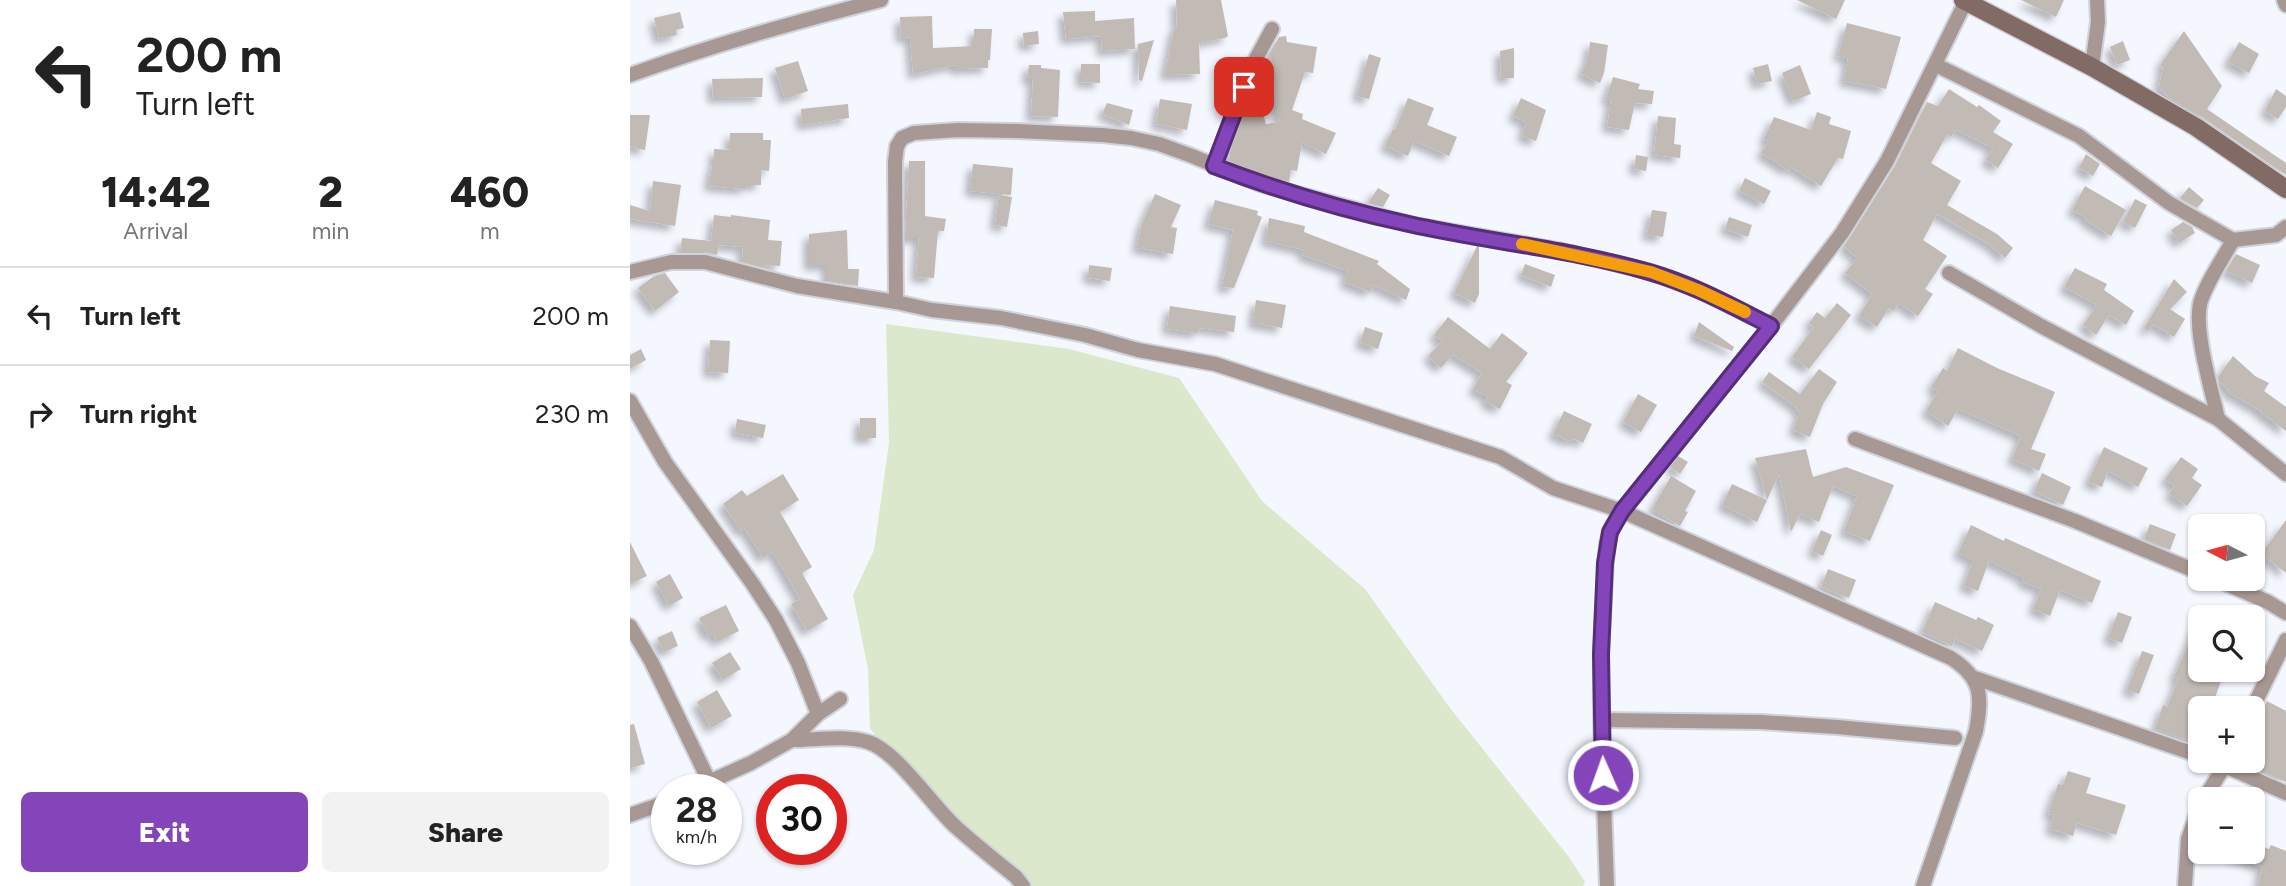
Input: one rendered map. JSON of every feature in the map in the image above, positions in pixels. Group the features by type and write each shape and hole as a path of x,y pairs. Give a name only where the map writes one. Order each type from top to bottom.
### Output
{"main road":[{"path":"1965,1 2092,67 2196,127 2286,189"}],"street":[{"path":"630,75 678,57 781,26 881,0"},
{"path":"2092,67 2098,22 2097,0"},
{"path":"2284,0 2286,5"},
{"path":"1607,886 1601,720 1605,563 1610,532 1622,511 1771,326 1850,221 1887,161 1965,1"},
{"path":"1214,166 1252,66 1272,29"},
{"path":"1936,65 2079,135 2169,202 2233,240 2276,235 2286,227"},
{"path":"896,302 897,145 902,138 914,133 958,130 1102,135 1159,144 1260,184 1409,224 1558,250 1651,272 1698,290 1771,326"},
{"path":"2218,419 2201,338 2199,313 2203,296 2233,240"},
{"path":"630,272 671,262 705,262 797,286 932,310 1001,318 1084,335 1138,350 1216,363 1338,405 1483,450 1553,488 1622,511 1951,658 1975,678 2188,752"},
{"path":"1949,273 2040,326 2218,419 2286,474"},
{"path":"630,401 665,462 776,620 798,663 818,714"},
{"path":"1854,439 2075,521 2188,568"},
{"path":"2245,592 2286,612"},
{"path":"630,626 651,662 706,774"},
{"path":"2258,696 2286,640"},
{"path":"1923,886 1976,732 1979,694 1975,678"},
{"path":"725,774 792,740 818,714 840,699"},
{"path":"1601,720 1761,722 1955,738"},
{"path":"792,740 842,739 869,742 920,786 956,828 1016,877 1023,886"},
{"path":"2244,773 2286,793"},
{"path":"630,815 651,808"},
{"path":"2185,886 2188,838"}],"green space":[{"path":"886,324 1069,349 1179,378 1262,501 1365,589 1450,708 1569,857 1585,882 1583,886 1022,886 870,729 868,669 853,595 874,550 889,443"}],"building":[{"path":"1176,0 1221,0 1228,36 1199,43 1200,74 1165,75 1174,28 1177,27"},
{"path":"1797,0 1845,0 1836,19"},
{"path":"2021,0 2064,0 2056,17"},
{"path":"1095,11 1095,21 1134,18 1135,49 1102,51 1101,36 1066,39 1063,12"},
{"path":"680,12 684,28 676,30 677,35 659,39 654,18"},
{"path":"932,16 933,48 974,46 974,29 992,29 988,68 955,69 955,65 913,74 910,37 901,38 900,17"},
{"path":"1847,23 1901,37 1886,89 1844,81 1848,58 1838,56"},
{"path":"1038,31 1039,44 1024,46 1023,33"},
{"path":"2184,31 2222,86 2207,109 2286,163 2286,175 2202,117 2169,98 2159,87 2163,67 2160,65"},
{"path":"1286,36 1287,42 1317,47 1313,73 1305,72 1292,110 1303,114 1302,119 1336,133 1326,154 1302,143 1297,171 1291,170 1289,182 1229,161 1231,148 1255,84 1266,124 1279,122 1270,53 1279,37"},
{"path":"1154,40 1142,81 1139,80 1138,44"},
{"path":"2123,41 2130,60 2117,65 2110,47"},
{"path":"1590,42 1608,45 1600,83 1581,74 1588,58"},
{"path":"2239,42 2259,54 2249,73 2228,62"},
{"path":"1514,48 1514,78 1501,78 1500,51"},
{"path":"1369,54 1381,58 1369,99 1357,96"},
{"path":"798,61 808,91 785,99 775,68"},
{"path":"1081,64 1100,64 1100,83 1081,82"},
{"path":"1768,64 1772,81 1757,84 1753,68"},
{"path":"1029,65 1060,70 1058,117 1031,116 1033,79 1027,79"},
{"path":"1800,65 1811,94 1793,101 1782,73"},
{"path":"1613,77 1640,84 1638,89 1654,91 1652,104 1635,103 1629,130 1607,127 1611,100 1606,99"},
{"path":"763,78 762,97 713,98 712,79"},
{"path":"1949,89 2001,121 1993,132 2013,144 1998,168 1986,160 1993,148 1956,130 1951,137 1947,135 1931,163 1961,181 1947,205 1997,234 2013,248 2005,258 1989,244 1937,214 1923,240 1947,256 1925,289 1933,294 1918,316 1899,303 1894,311 1889,308 1877,327 1859,316 1872,294 1845,273 1857,258 1844,246 1895,166 1927,102 1938,106"},
{"path":"2276,89 2286,96 2286,107 2278,119 2265,111"},
{"path":"1408,98 1434,108 1427,125 1457,137 1449,156 1414,141 1408,156 1385,146 1393,129 1395,130"},
{"path":"1521,98 1546,110 1536,141 1522,136 1526,122 1513,116"},
{"path":"1160,99 1192,104 1187,130 1156,124"},
{"path":"1107,103 1133,110 1129,125 1102,114"},
{"path":"848,104 849,118 802,125 801,109"},
{"path":"1817,112 1831,117 1829,124 1851,131 1843,159 1838,158 1821,186 1791,167 1789,171 1761,153 1769,141 1764,139 1774,117 1811,130"},
{"path":"630,115 650,115 645,150 630,147"},
{"path":"1658,116 1676,118 1674,144 1681,145 1680,158 1654,155"},
{"path":"730,133 763,133 763,140 771,140 769,171 761,170 761,185 745,185 745,189 709,186 714,166 714,149 730,150"},
{"path":"2086,154 2100,164 2093,176 2079,168"},
{"path":"1636,155 1648,157 1646,171 1634,169"},
{"path":"909,161 925,161 925,216 946,219 944,231 938,231 934,278 916,277 919,238 905,238"},
{"path":"973,164 1013,168 1011,195 970,191"},
{"path":"1745,178 1771,191 1764,204 1739,191"},
{"path":"653,181 681,185 675,226 630,219 630,205 650,211"},
{"path":"2085,186 2126,210 2111,236 2072,210"},
{"path":"2189,187 2204,200 2197,208 2180,198"},
{"path":"1378,188 1390,195 1383,207 1368,203"},
{"path":"1155,194 1181,205 1171,227 1177,228 1173,254 1137,248 1141,226"},
{"path":"999,195 1012,197 1007,227 995,225"},
{"path":"2135,199 2147,205 2135,228 2123,222"},
{"path":"1215,200 1258,211 1257,215 1262,217 1234,288 1222,287 1233,230 1208,224"},
{"path":"1652,210 1667,212 1663,237 1647,235"},
{"path":"714,215 770,220 768,240 782,241 780,266 765,265 764,268 742,262 743,247 719,245 717,255 680,252 682,238 711,241"},
{"path":"1729,217 1752,225 1748,237 1725,229"},
{"path":"1269,218 1305,226 1304,232 1379,261 1377,264 1410,289 1406,300 1373,285 1370,292 1344,282 1348,271 1302,255 1304,250 1266,241"},
{"path":"2183,222 2192,227 2195,233 2179,243 2171,230"},
{"path":"847,230 848,269 859,269 858,286 827,281 827,265 809,265 809,234"},
{"path":"1477,246 1479,294 1475,303 1454,293"},
{"path":"2236,254 2260,265 2252,283 2226,271"},
{"path":"1525,264 1555,275 1551,287 1521,275"},
{"path":"1089,265 1112,268 1110,281 1088,278"},
{"path":"2075,268 2107,284 2104,290 2134,311 2126,325 2109,315 2096,335 2083,325 2097,305 2064,287"},
{"path":"665,273 679,292 655,311 638,288 654,276"},
{"path":"2174,279 2187,292 2170,309 2185,319 2174,337 2154,325 2148,331 2144,328"},
{"path":"1256,300 1286,305 1282,328 1253,323"},
{"path":"1837,303 1851,315 1809,369 1792,357 1814,327 1809,323 1817,312 1825,318"},
{"path":"1170,306 1236,316 1234,332 1199,328 1198,333 1167,329"},
{"path":"1448,317 1490,349 1502,333 1528,353 1506,382 1512,385 1500,409 1485,402 1488,397 1473,389 1482,373 1453,355 1441,368 1428,356 1442,341 1434,335"},
{"path":"1699,322 1734,347 1732,351 1694,336"},
{"path":"1365,327 1383,333 1378,349 1360,343"},
{"path":"710,340 730,341 728,373 708,372"},
{"path":"1958,348 1997,368 2055,392 2031,449 2046,454 2039,471 2012,459 2021,436 1958,409 1948,426 1926,411 1938,391 1931,387 1943,368 1947,371"},
{"path":"641,349 646,360 630,369 630,355"},
{"path":"2233,356 2255,376 2269,383 2264,391 2286,407 2286,431 2261,411 2228,392 2219,382 2218,377"},
{"path":"1819,369 1837,382 1823,404 1810,437 1793,430 1800,411 1762,382 1769,372 1800,394"},
{"path":"1638,394 1657,405 1641,432 1623,422"},
{"path":"1564,411 1592,424 1583,443 1574,439 1569,441 1553,434"},
{"path":"860,418 876,418 876,438 859,438"},
{"path":"737,419 766,425 763,438 735,433"},
{"path":"2104,447 2148,468 2138,487 2108,471 2102,487 2088,482"},
{"path":"1806,449 1813,477 1846,467 1894,485 1870,541 1844,531 1857,496 1833,486 1819,522 1800,514 1791,532 1779,474 1757,522 1722,505 1732,484 1767,500 1755,458"},
{"path":"1678,456 1688,462 1680,474 1670,467"},
{"path":"2181,457 2198,469 2192,478 2202,485 2187,506 2169,494 2175,486 2165,479"},
{"path":"2042,473 2071,487 2063,505 2034,491"},
{"path":"783,474 799,500 780,512 812,567 802,573 828,619 807,631 791,604 800,599 773,552 763,558 745,529 741,531 723,504 742,490 747,496"},
{"path":"1671,476 1696,491 1680,526 1652,509"},
{"path":"2286,520 2286,573 2265,557 2265,549"},
{"path":"2150,524 2176,534 2170,550 2144,539"},
{"path":"1971,525 2101,581 2092,603 2060,590 2050,616 2033,609 2041,589 2022,582 2024,578 1989,561 1978,591 1964,586 1973,560 1958,553"},
{"path":"1821,530 1832,535 1823,556 1812,551"},
{"path":"630,542 647,576 630,584"},
{"path":"1828,569 1856,580 1849,598 1821,587"},
{"path":"670,574 683,598 669,606 656,582"},
{"path":"1935,602 1994,625 1982,651 1955,639 1952,646 1922,632"},
{"path":"726,605 739,631 717,642 713,633 708,636 699,618"},
{"path":"2118,612 2132,617 2122,643 2108,638"},
{"path":"672,631 678,646 664,652 657,638"},
{"path":"2188,644 2188,682 2221,682 2216,696 2188,696 2188,741 2155,729 2163,705 2167,707 2178,679 2174,677"},
{"path":"2142,651 2154,655 2139,694 2127,690"},
{"path":"730,652 741,669 723,680 712,663"},
{"path":"717,690 732,716 711,728 697,702"},
{"path":"2267,701 2286,711 2286,782 2265,773"},
{"path":"634,724 645,764 630,768 630,725"},
{"path":"2068,771 2091,778 2086,793 2126,805 2116,835 2077,823 2073,836 2050,829 2054,815 2048,814 2058,784 2063,785"},
{"path":"2271,845 2286,851 2286,886 2258,886 2262,867 2254,864 2265,864 2265,848 2269,849"}],"slow traffic":[{"path":"1522,244 1651,272 1745,312"}],"route":[{"path":"1244,87 1224,146 1214,166 1260,184 1409,224 1558,250 1651,272 1698,290 1771,326 1622,511 1610,532 1605,563 1601,654 1603,775"}]}
